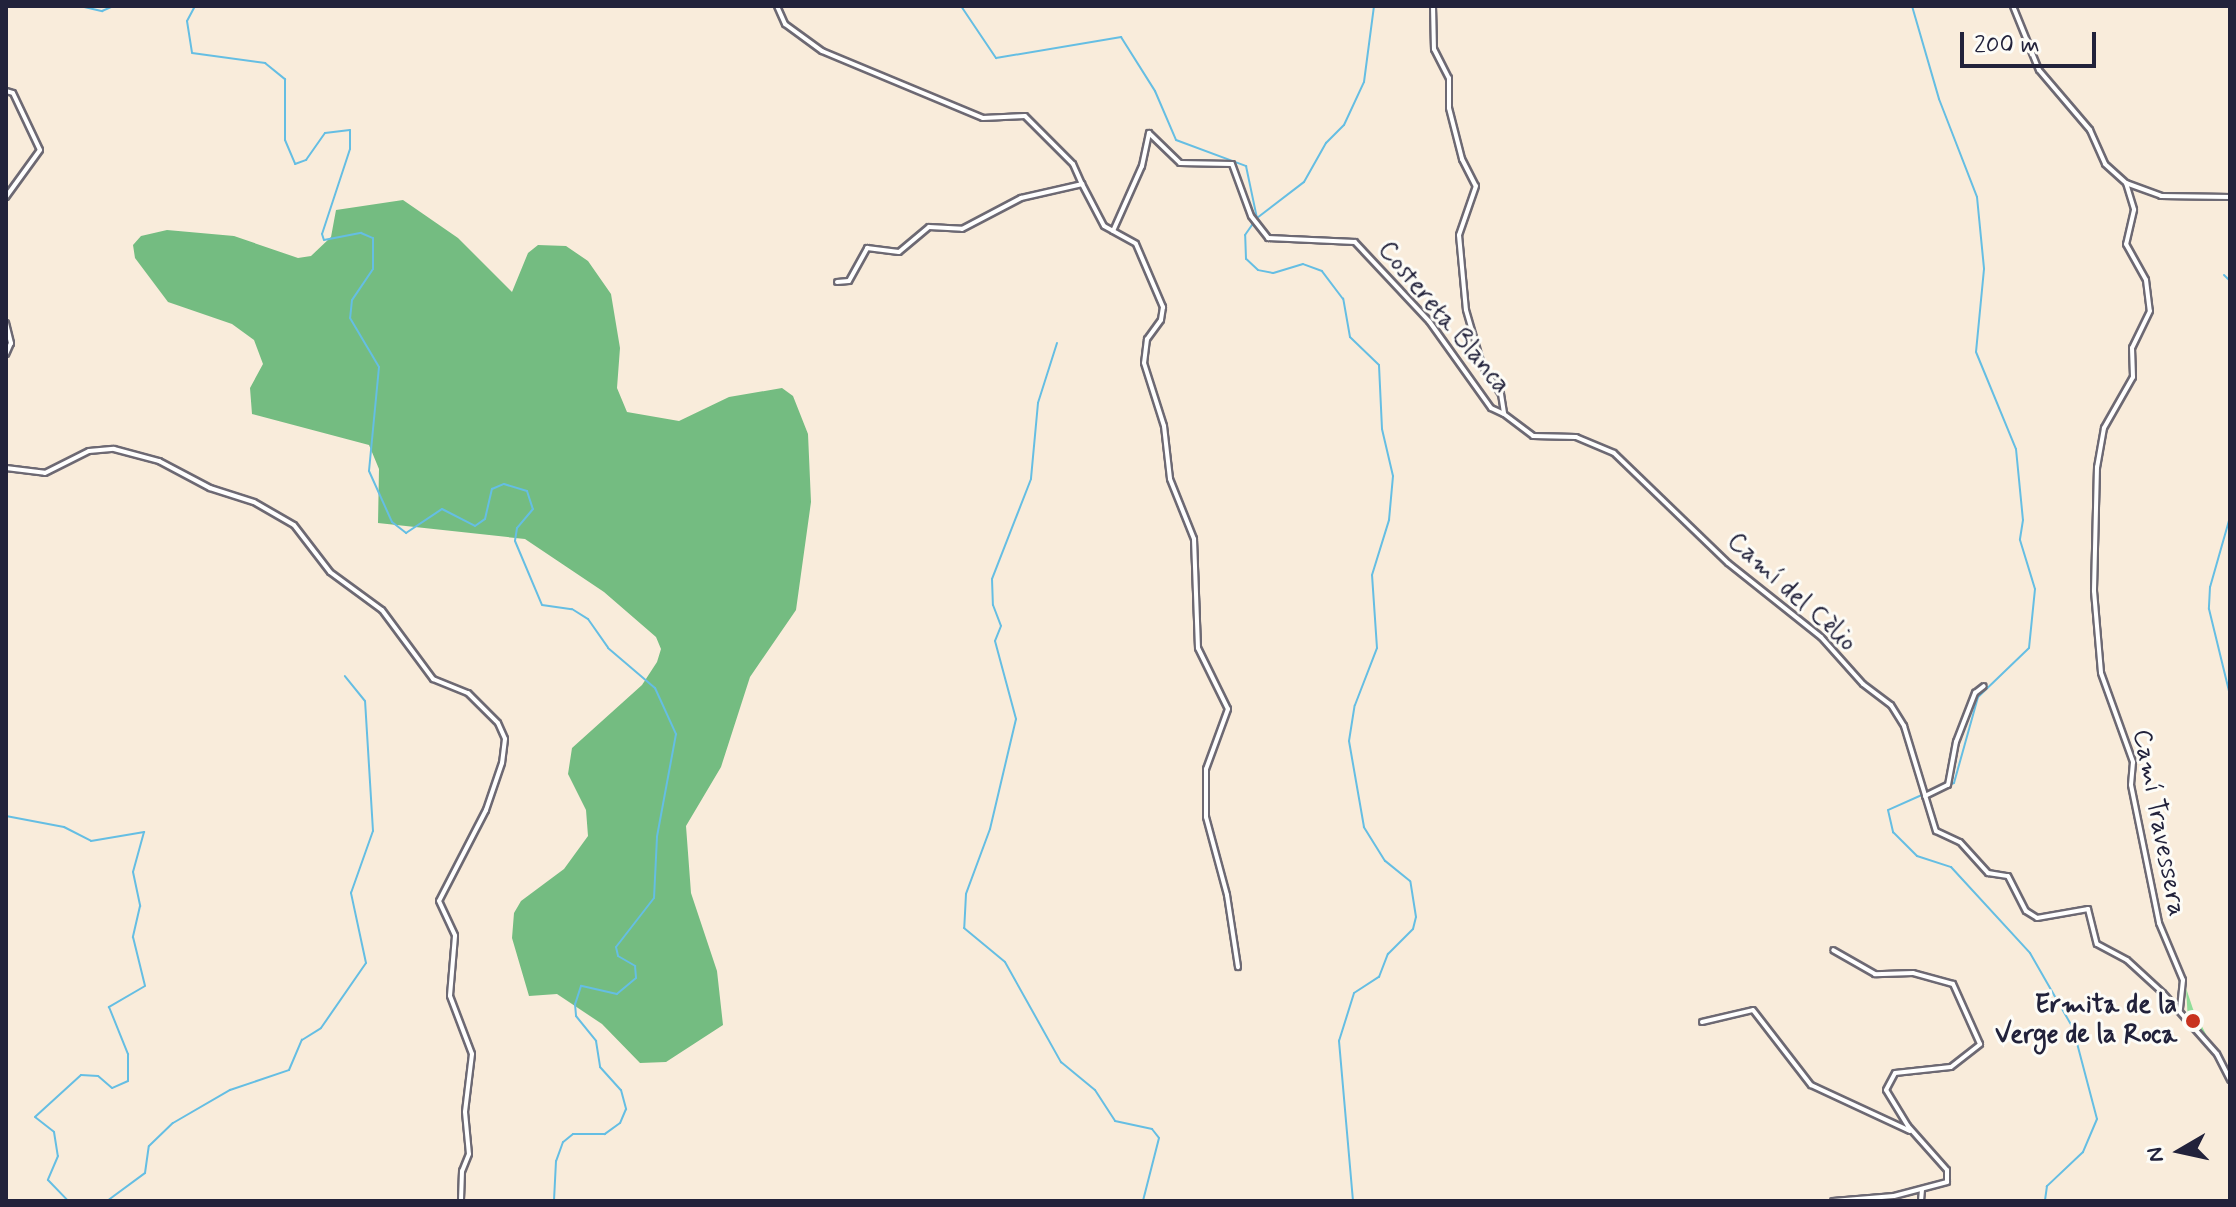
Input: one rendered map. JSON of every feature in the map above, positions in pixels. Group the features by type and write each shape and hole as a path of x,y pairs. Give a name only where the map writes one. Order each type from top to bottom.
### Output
{"street":[{"path":"777,6 785,24 822,51 983,118 1025,116 1073,164 1104,226 1136,244 1163,307 1161,320 1147,339 1144,363 1164,426 1170,479 1194,539 1198,648 1228,709 1206,769 1206,817 1227,895 1238,967"},
{"path":"1433,6 1431,38 1449,78 1449,108 1462,159 1476,186 1459,235 1466,310 1482,365 1501,394 1504,414"},
{"path":"2013,6 2039,70 2090,130 2105,164 2126,183 2161,196 2230,197"},
{"path":"6,91 13,93 40,150 6,197"},
{"name":"Costereta Blanca","path":"1113,231 1142,166 1145,136 1152,135 1164,152 1188,166 1226,160 1232,164 1251,216 1268,238 1355,242 1429,321 1491,408 1504,414"},
{"name":"Camí Travessera","path":"2126,183 2134,210 2126,244 2146,280 2150,311 2132,348 2133,377 2104,428 2097,467 2094,591 2101,673 2133,762 2131,785 2159,923 2183,980 2180,1011"},
{"path":"837,282 849,281 867,248 899,252 912,238 929,227 962,229 1021,198 1082,184"},
{"path":"6,323 11,343 6,354"},
{"name":"Camí del Cèlio","path":"1504,414 1533,436 1576,437 1614,453 1728,563 1821,637 1863,684 1891,705 1904,726 1936,831 1960,842 1984,871 2008,876 2026,911 2047,920 2088,909 2097,944 2127,960 2180,1011 2190,1029 2217,1054 2230,1080"},
{"path":"6,468 45,473 89,451 114,449 159,461 210,488 254,502 294,525 330,572 382,610 433,679 468,693 500,726 505,749 486,810 439,901 455,939 450,996 472,1054 465,1112 469,1154 462,1171 461,1201"},
{"path":"1925,796 1948,785 1956,742 1975,693 1984,686"},
{"path":"1833,950 1875,974 1913,973 1953,984 1980,1040 1956,1065 1893,1074 1885,1095 1911,1131 1949,1174 1947,1182 1922,1189 1833,1201"},
{"path":"1702,1022 1753,1010 1811,1085 1911,1131"},
{"path":"1921,1201 1922,1189"}],"green space":[{"path":"403,200 458,238 512,292 528,253 538,245 566,246 588,261 611,294 620,348 617,388 627,412 679,421 729,397 782,388 793,396 808,434 811,502 796,610 750,677 721,767 686,826 691,893 717,971 723,1025 666,1062 640,1063 602,1024 557,994 529,996 512,938 514,913 521,901 564,869 588,836 586,810 568,774 572,748 642,685 657,662 661,649 656,637 604,592 525,539 378,523 379,469 369,445 252,414 250,388 263,364 254,340 232,324 168,302 135,258 133,245 141,236 167,230 234,236 298,258 311,256 331,237 336,210"},
{"path":"2186,988 2193,1009 2211,1044 2188,1021"}],"waterway":[{"path":"80,6 102,11 114,6"},
{"path":"195,6 187,21 192,53 265,63 285,79 285,140 295,164 306,160 325,133 350,130 350,149 322,234 324,240 361,233 373,238 373,269 352,300 350,318 379,367 369,471 392,522 406,533 442,509 475,526 485,519 492,489 504,484 527,491 533,509 517,528 515,541 542,605 572,609 588,619 608,648 655,688 676,734 657,837 654,898 616,947 618,956 635,966 636,978 617,994 581,986 575,1004 576,1016 596,1041 600,1067 621,1090 626,1109 620,1123 605,1134 573,1134 563,1142 556,1161 554,1201"},
{"path":"961,6 996,58 1121,37 1155,91 1176,140 1246,166 1257,218"},
{"path":"1353,1201 1339,1041 1354,993 1379,977 1388,954 1413,929 1416,917 1410,881 1385,861 1364,827 1349,741 1355,705 1377,648 1372,575 1389,520 1393,476 1382,429 1379,365 1350,337 1343,299 1322,271 1303,264 1273,273 1258,270 1246,259 1245,235 1257,218 1304,182 1326,143 1344,125 1364,82 1374,6"},
{"path":"1912,6 1939,99 1977,197 1984,269 1976,352 2016,449 2023,520 2020,540 2035,589 2029,648 1978,697 1954,783 1949,785"},
{"path":"2224,275 2230,281"},
{"path":"1057,343 1038,403 1031,479 992,579 993,605 1001,626 995,641 1016,719 990,829 966,894 964,928 1005,962 1061,1062 1095,1090 1115,1121 1152,1129 1159,1138 1143,1201"},
{"path":"2230,517 2210,587 2209,609 2230,695"},
{"path":"107,1201 145,1173 149,1146 173,1123 230,1090 289,1070 302,1040 321,1028 366,963 351,893 373,831 365,701 345,676"},
{"path":"1924,794 1888,810 1893,832 1917,856 1951,867 2030,953 2073,1028 2097,1119 2083,1152 2047,1186 2045,1201"},
{"path":"6,816 64,827 91,841 144,832 133,872 140,906 133,937 145,986 109,1007 128,1054 128,1081 112,1088 98,1076 81,1075 35,1117 54,1132 58,1156 48,1180 68,1201"}],"place":[{"name":"Ermita de la Verge de la Roca","path":"2193,1021"}]}
